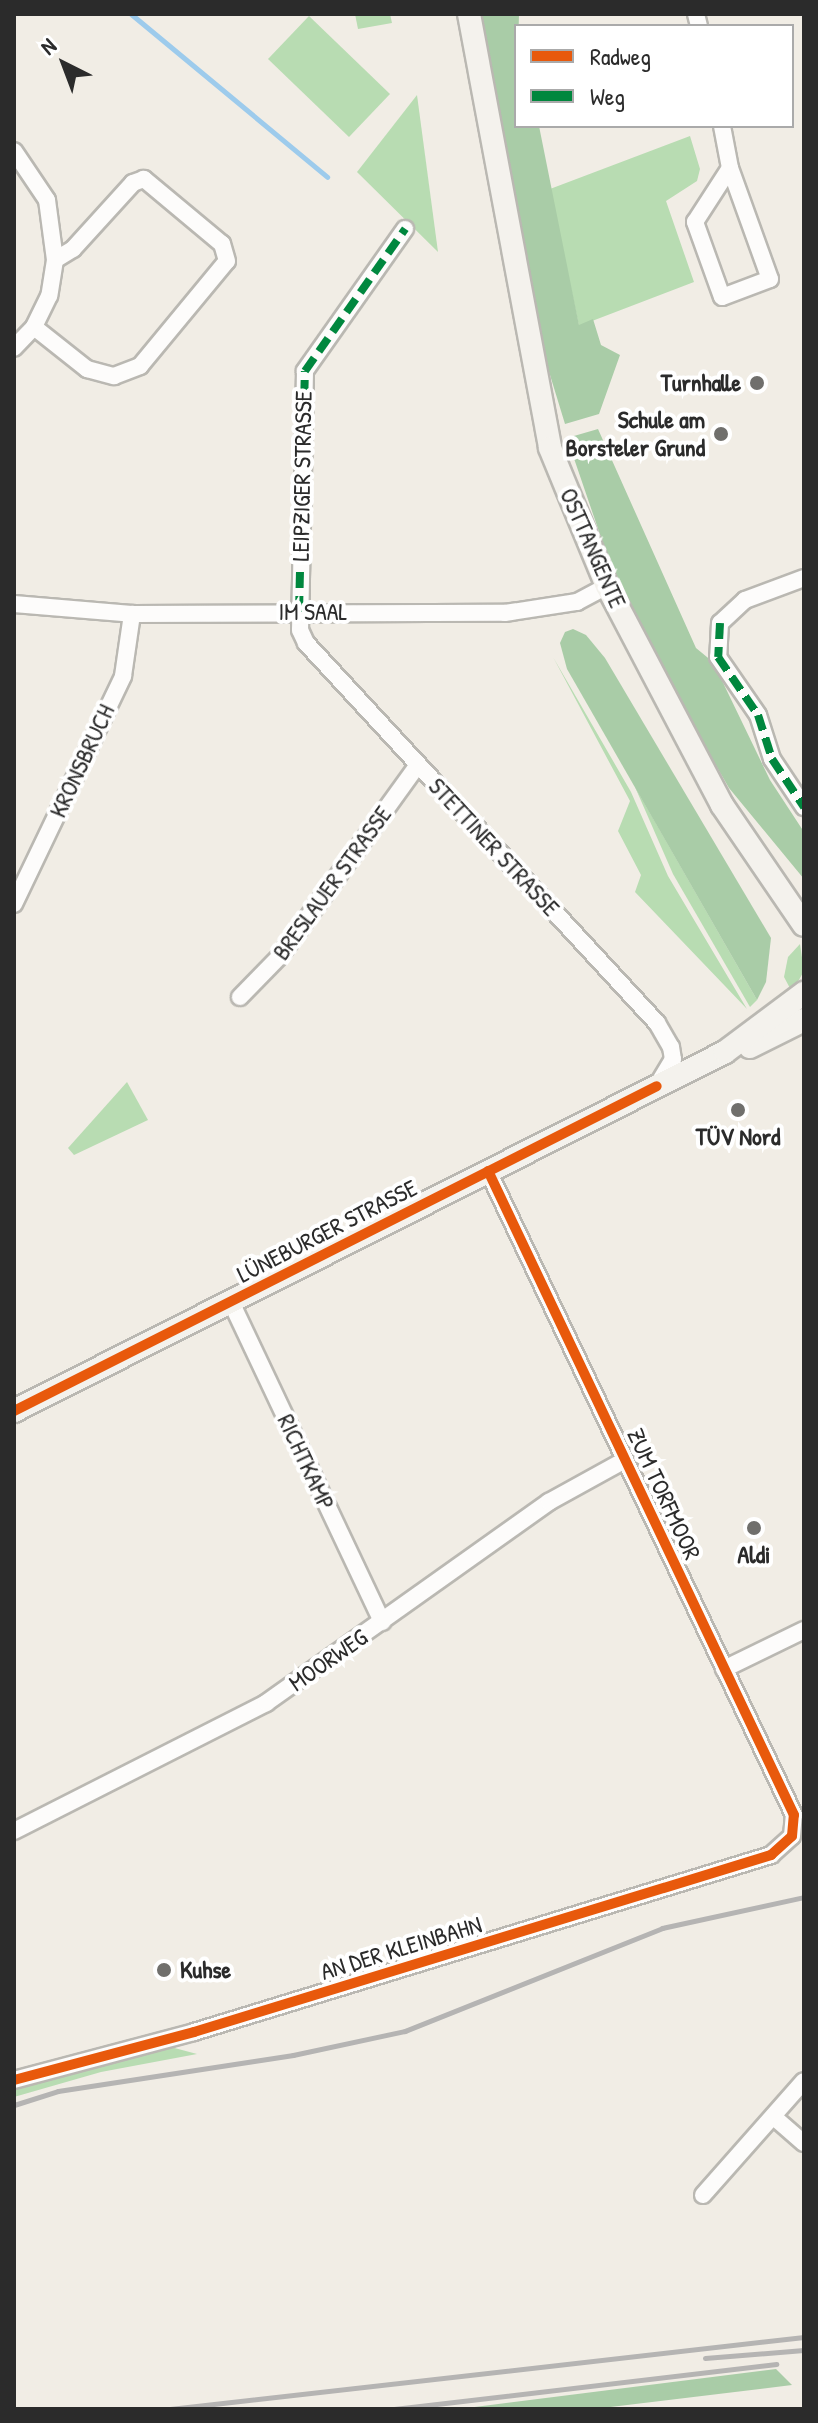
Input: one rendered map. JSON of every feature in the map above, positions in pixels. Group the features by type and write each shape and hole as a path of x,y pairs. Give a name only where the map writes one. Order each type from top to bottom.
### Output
{"main road":[{"name":"OSTTANGENTE","path":"469,14 545,427 607,586 722,805 797,906 804,925"},
{"name":"LÜNEBURGER STRASSE","path":"14,1411 725,1052 804,993"},
{"name":"LÜNEBURGER STRASSE","path":"725,1052 752,1046 804,1020"}],"street":[{"path":"722,128 730,168 770,279 722,297 695,222 730,168"},
{"path":"14,151 47,200 55,260 49,296 34,327 14,348"},
{"path":"34,327 87,369 114,376 140,366 227,261 222,244 144,179 133,183 73,249 55,260"},
{"name":"LEIPZIGER STRASSE","path":"299,612 305,371 405,229"},
{"path":"804,578 745,600 720,623 718,657 758,715 772,759 804,807"},
{"name":"IM SAAL","path":"14,604 132,614 505,613 577,602 607,586"},
{"name":"STETTINER STRASSE","path":"299,612 306,643 657,1023 671,1047 673,1059 657,1086"},
{"name":"KRONSBRUCH","path":"14,904 123,676 132,614"},
{"name":"BRESLAUER STRASSE","path":"240,997 280,956 418,765"},
{"name":"ZUM TORFMOOR","path":"488,1171 794,1815 792,1836"},
{"name":"RICHTKAMP","path":"231,1302 382,1622"},
{"name":"MOORWEG","path":"14,1831 266,1703 549,1502 625,1460"},
{"path":"724,1669 804,1630"},
{"name":"AN DER KLEINBAHN","path":"14,2080 194,2032 771,1855 792,1836"},
{"path":"703,2195 775,2118 804,2081"},
{"path":"775,2118 804,2143"}],"green space":[{"path":"355,14 390,14 392,23 358,29"},
{"path":"480,14 519,14 519,24 514,24 514,128 539,128 579,325 593,319 601,345 620,355 599,414 565,424 539,339"},
{"path":"309,16 390,94 349,137 268,59"},
{"path":"417,95 438,252 357,172"},
{"path":"690,136 700,169 697,181 666,201 694,282 579,326 550,189"},
{"path":"598,429 696,648 713,662 770,780 804,832 804,879 729,788 666,679 607,555 567,438"},
{"path":"573,629 586,635 605,658 771,938 766,982 757,1000 567,669 560,643 565,632"},
{"path":"553,657 631,792 668,876 747,1009 635,892 641,875 618,831 630,801"},
{"path":"635,787 757,1000 750,1007 673,874"},
{"path":"800,944 804,971 792,992 784,977 788,957"},
{"path":"127,1082 148,1120 74,1155 68,1148"},
{"path":"167,2046 197,2054 101,2072 14,2097 14,2089"},
{"path":"776,2369 792,2385 594,2409 459,2409"}],"waterway":[{"path":"131,14 327,177"}],"railway":[{"path":"14,2105 58,2091 293,2055 405,2031 662,1928 804,1897"},
{"path":"170,2409 804,2337"},
{"path":"705,2358 804,2350"},
{"path":"394,2409 776,2364"}],"marked path":[{"path":"299,612 305,371 405,229"},
{"path":"720,623 718,657 758,715 772,759 804,807"}],"cycle path":[{"path":"14,1411 657,1086"},
{"path":"14,2080 194,2032 771,1855 792,1836 794,1815 488,1171"}],"place":[{"name":"Turnhalle","path":"757,383"},
{"name":"Schule am Borsteler Grund","path":"721,434"},
{"name":"TÜV Nord","path":"738,1110"},
{"name":"Aldi","path":"754,1528"},
{"name":"Kuhse","path":"164,1970"}]}
